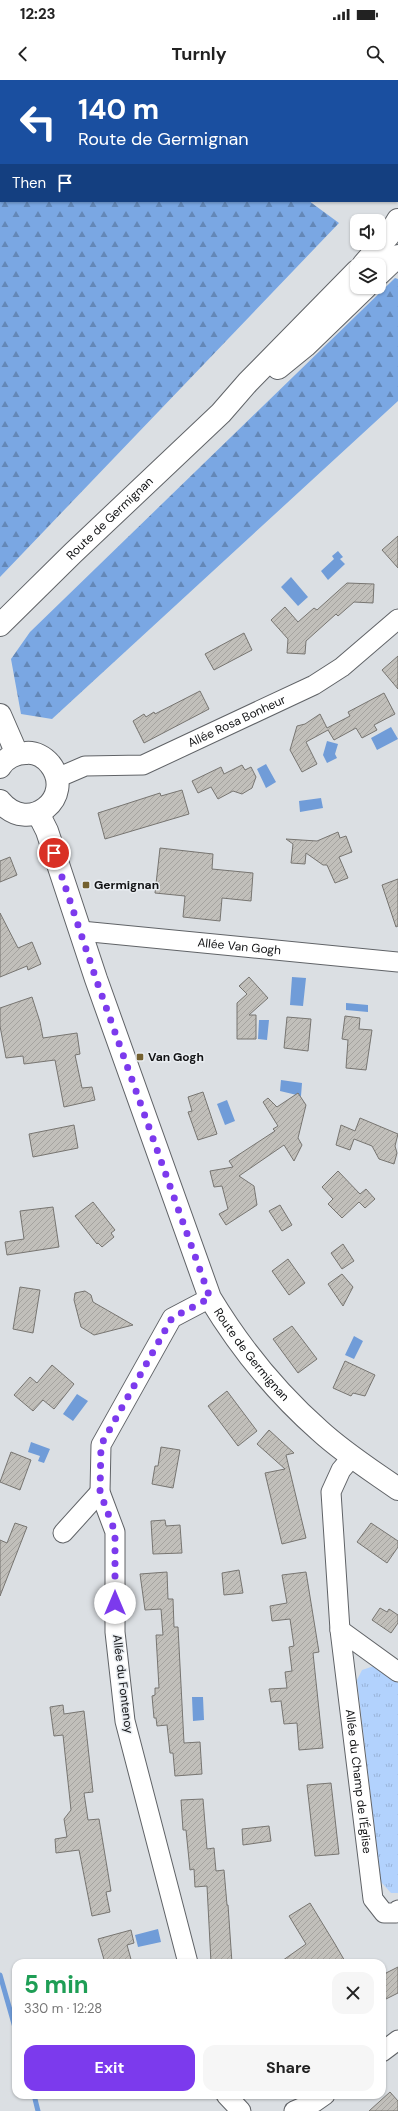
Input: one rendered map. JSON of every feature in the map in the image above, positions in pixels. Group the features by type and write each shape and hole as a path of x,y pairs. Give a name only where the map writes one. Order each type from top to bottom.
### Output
{"street":[{"path":"369,258 389,235 398,220"},
{"path":"386,267 398,256"},
{"name":"Route de Germignan","path":"221,413 248,382 350,278"},
{"name":"Route de Germignan","path":"0,625 73,552 221,413 305,346 359,294"},
{"name":"Allée Rosa Bonheur","path":"57,778 85,766 143,765 300,692 342,668 398,619"},
{"path":"0,715 18,754"},
{"path":"0,767 9,758 18,754 28,753 38,755 47,760 53,768 57,778 57,788 54,799 47,807 38,813 21,815 2,808"},
{"name":"Route de Germignan","path":"38,813 47,831 98,986 210,1298 223,1319 285,1396 319,1431 352,1457 398,1489"},
{"name":"Allée Van Gogh","path":"81,932 398,962"},
{"name":"Allée du Fontenoy","path":"187,1959 125,1720 116,1632 115,1532 100,1492 101,1445 172,1318 210,1298"},
{"name":"Allée du Champ de l'Église","path":"352,1457 341,1470 332,1492 340,1630 373,1899 384,1913 396,1913 398,1910"},
{"path":"63,1533 100,1492"},
{"path":"340,1630 398,1672"},
{"path":"230,2099 241,2111"},
{"path":"294,2111 319,2099"}],"green space":[{"path":"0,202 310,202 339,223 0,577"},
{"path":"395,278 398,279 398,401 52,719 21,714 11,659 30,632 379,294 386,294 386,287"},
{"path":"374,1666 398,1683 398,1893 391,1893 381,1882 357,1680 362,1670"}],"shaded area":[{"path":"338,551 343,557 340,559 345,564 328,580 321,571 334,559 332,556"},
{"path":"291,577 308,597 298,606 281,587"},
{"path":"391,727 398,739 377,750 371,738"},
{"path":"327,741 338,744 335,754 337,758 327,763 323,755"},
{"path":"266,764 276,782 266,788 257,769"},
{"path":"321,798 323,808 300,812 299,801"},
{"path":"292,977 306,978 303,1006 290,1005"},
{"path":"346,1003 368,1005 368,1012 346,1010"},
{"path":"259,1020 269,1020 267,1040 258,1039"},
{"path":"281,1080 302,1083 301,1096 280,1091"},
{"path":"227,1100 235,1121 225,1125 217,1104"},
{"path":"354,1336 363,1341 354,1359 345,1355"},
{"path":"77,1394 88,1401 73,1421 63,1414"},
{"path":"31,1442 50,1449 44,1463 38,1461 40,1456 28,1452"},
{"path":"192,1697 203,1697 204,1720 193,1721"},
{"path":"158,1929 161,1942 138,1947 135,1935"}],"building":[{"path":"398,536 398,568 382,550"},
{"path":"347,583 374,584 373,603 354,602 338,616 336,614 306,641 305,654 287,653 288,639 271,620 285,607 298,622 314,608 317,610"},
{"path":"244,633 252,650 214,670 205,654"},
{"path":"398,656 398,689 382,670"},
{"path":"200,691 209,709 144,743 133,721 144,714 146,717 154,712 155,714"},
{"path":"384,693 395,714 374,725 377,730 362,738 356,728 334,740 328,730 306,742 317,764 302,772 290,750 297,726 305,724 320,714 327,728 350,716 348,712"},
{"path":"242,765 245,770 251,767 256,777 252,788 242,794 233,791 218,799 211,787 198,793 192,781 221,767 224,774"},
{"path":"182,790 189,814 105,839 98,813 160,793 161,796"},
{"path":"338,832 340,838 346,836 352,852 339,857 348,878 335,883 327,865 323,865 306,853 305,864 291,863 293,844 286,839 317,841"},
{"path":"160,848 213,854 212,869 253,873 251,901 222,898 220,921 183,917 185,896 155,893"},
{"path":"10,857 17,875 0,882 0,861"},
{"path":"398,879 398,926 396,927 382,885"},
{"path":"0,913 18,948 32,942 41,964 28,970 27,966 0,977"},
{"path":"249,977 268,998 249,1015 256,1015 256,1039 237,1039 237,1003 247,994 239,986"},
{"path":"32,997 40,1022 43,1038 77,1033 80,1054 75,1055 82,1088 92,1087 95,1100 64,1107 55,1060 24,1064 23,1056 6,1058 0,1026 0,1008"},
{"path":"345,1016 360,1018 359,1029 372,1030 366,1070 346,1068 348,1040 342,1039"},
{"path":"287,1017 311,1019 308,1051 284,1048"},
{"path":"203,1092 217,1134 198,1140 188,1112 192,1111 188,1097"},
{"path":"298,1093 306,1105 298,1138 302,1145 294,1161 284,1145 239,1176 254,1186 257,1205 226,1225 219,1214 228,1209 222,1186 214,1187 210,1171 233,1167 229,1161 275,1131 273,1129 278,1126 263,1102 268,1098 277,1107"},
{"path":"360,1118 398,1134 395,1146 397,1153 394,1164 379,1159 372,1146 354,1139 350,1150 336,1145 341,1125 355,1131"},
{"path":"74,1125 78,1148 33,1157 29,1134"},
{"path":"338,1171 360,1194 366,1189 375,1199 365,1208 359,1202 342,1218 328,1204 333,1199 322,1187"},
{"path":"93,1202 115,1230 111,1233 114,1237 102,1247 98,1243 97,1244 75,1216"},
{"path":"280,1205 292,1225 282,1231 269,1211"},
{"path":"53,1207 59,1247 7,1255 5,1242 24,1239 20,1211"},
{"path":"343,1244 354,1261 342,1269 331,1253"},
{"path":"288,1259 305,1283 289,1295 272,1271"},
{"path":"342,1274 353,1287 343,1306 328,1284"},
{"path":"20,1287 40,1290 33,1333 13,1329"},
{"path":"85,1291 91,1295 93,1302 133,1325 94,1335 81,1327 74,1300 75,1293"},
{"path":"292,1326 317,1359 298,1373 273,1339"},
{"path":"345,1361 375,1375 365,1396 353,1393 351,1396 333,1388"},
{"path":"52,1365 74,1384 54,1409 43,1400 33,1411 14,1395 30,1377 37,1383"},
{"path":"227,1391 257,1431 238,1446 208,1406"},
{"path":"269,1430 294,1453 286,1455 306,1538 282,1544 265,1473 285,1469 257,1444"},
{"path":"161,1447 180,1450 173,1488 152,1484 155,1466 158,1466"},
{"path":"11,1452 31,1460 20,1490 0,1482"},
{"path":"165,1520 166,1526 180,1525 182,1553 153,1554 151,1521"},
{"path":"15,1523 27,1527 0,1596 0,1540 7,1543"},
{"path":"371,1523 398,1541 398,1547 387,1563 357,1542"},
{"path":"239,1570 243,1593 224,1595 222,1573"},
{"path":"167,1572 168,1599 173,1599 174,1627 178,1627 184,1743 200,1742 202,1774 175,1776 173,1753 170,1753 167,1725 157,1726 156,1718 154,1718 152,1696 155,1695 155,1688 159,1688 156,1635 163,1635 161,1609 145,1610 140,1574"},
{"path":"306,1572 319,1652 313,1653 323,1748 299,1750 297,1723 284,1724 281,1701 271,1702 269,1689 287,1688 285,1672 292,1671 289,1647 294,1646 290,1619 272,1621 270,1606 287,1603 282,1575"},
{"path":"380,1608 387,1612 389,1609 398,1615 398,1623 391,1633 372,1620"},
{"path":"63,1705 64,1714 84,1711 93,1792 84,1793 88,1820 99,1819 111,1891 106,1892 110,1912 92,1916 79,1850 56,1853 55,1839 67,1837 64,1819 71,1810 63,1735 54,1736 50,1707"},
{"path":"331,1783 339,1854 315,1856 307,1785"},
{"path":"203,1799 207,1849 214,1848 216,1871 224,1870 232,1959 211,1959 207,1886 195,1887 194,1869 190,1870 186,1830 183,1830 181,1800"},
{"path":"269,1826 271,1841 243,1845 242,1829"},
{"path":"310,1903 344,1959 285,1959 306,1944 289,1916"},
{"path":"131,1930 134,1943 127,1945 131,1959 104,1959 98,1939"},
{"path":"398,1967 398,1993 386,1999 386,1973"},
{"path":"390,2092 398,2101 398,2111 369,2111 382,2099 386,2099 386,2096"}],"waterway":[{"path":"0,1975 12,2017"},
{"path":"35,2099 38,2111"}],"place":[{"name":"Germignan","path":"86,885"},
{"name":"Van Gogh","path":"140,1057"}],"route":[{"path":"54,853 96,979 210,1298 172,1318 101,1445 100,1492 115,1532 115,1603"}]}
